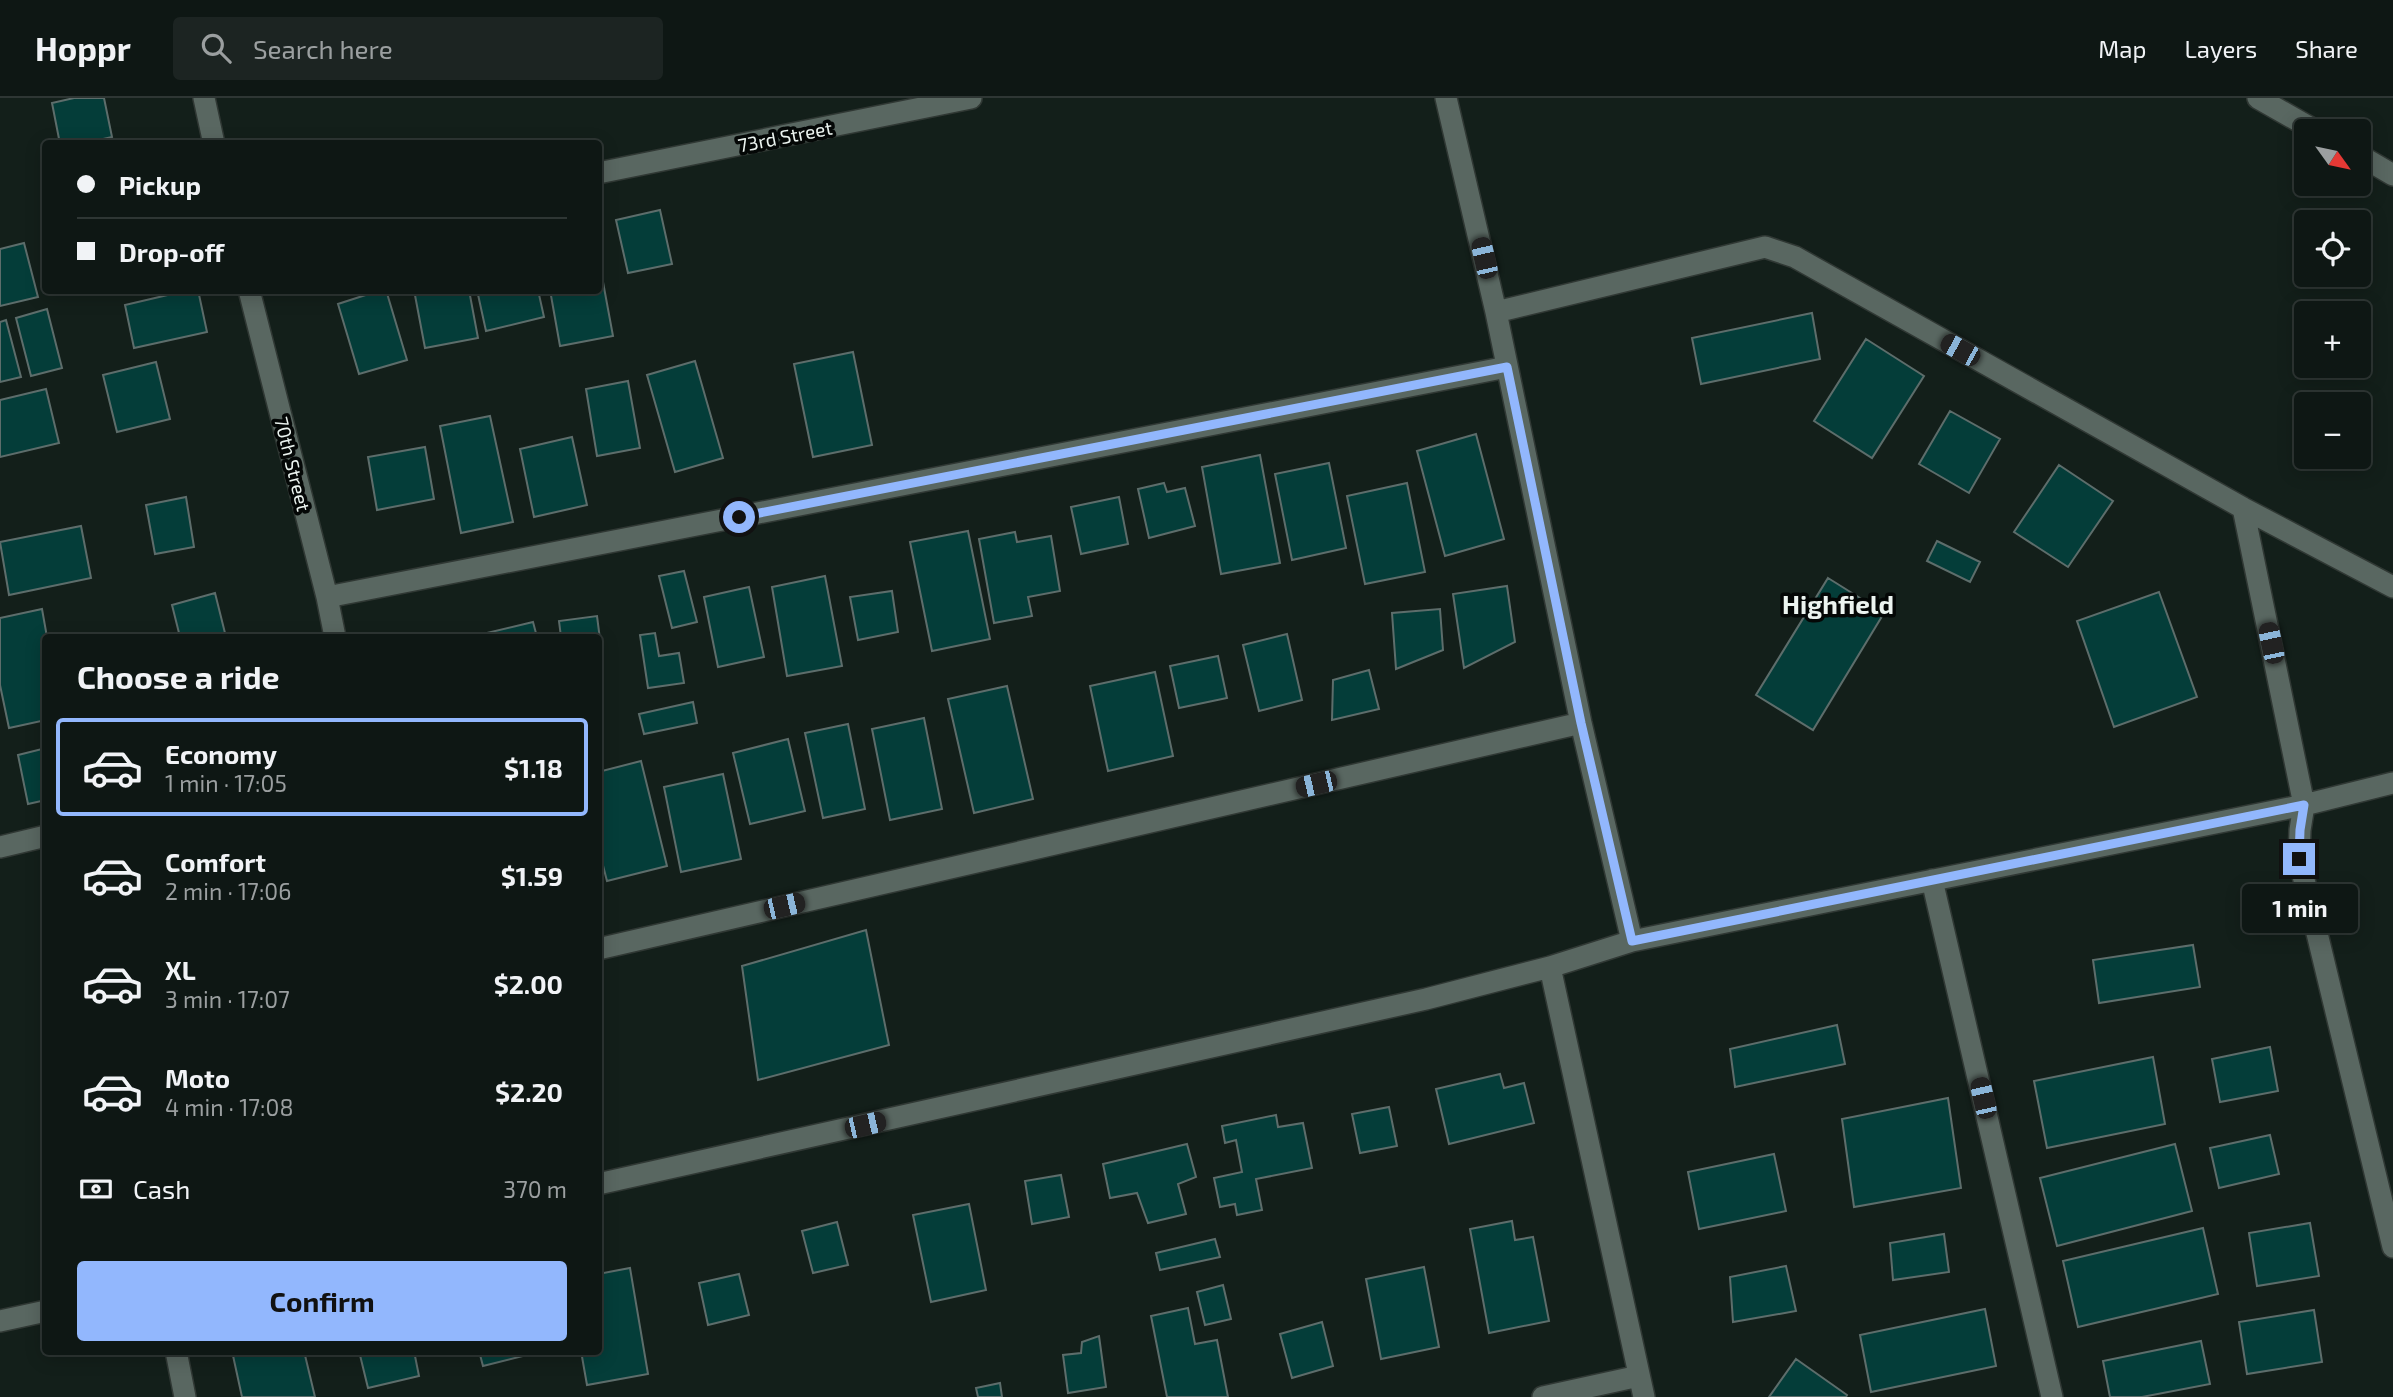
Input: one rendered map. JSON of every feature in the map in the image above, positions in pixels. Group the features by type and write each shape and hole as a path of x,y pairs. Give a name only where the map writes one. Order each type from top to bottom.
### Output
{"street":[{"path":"204,98 213,140"},
{"name":"73rd Street","path":"602,172 971,98"},
{"path":"1446,98 1496,312 1581,723 1632,941"},
{"path":"2258,98 2295,119"},
{"path":"2371,160 2391,168"},
{"path":"1496,312 1765,247 1795,257 2244,508 2393,587"},
{"name":"70th Street","path":"250,294 334,634"},
{"path":"327,597 1507,367"},
{"path":"2244,508 2304,805 2299,859 2393,1247"},
{"path":"602,948 1581,723"},
{"path":"602,1183 1412,1003 1550,967 1632,941 2304,805 2393,783"},
{"path":"0,846 42,837"},
{"path":"1932,880 2052,1397"},
{"path":"1543,1397 1642,1387 1550,967"},
{"path":"0,1321 42,1312"},
{"path":"177,1355 185,1397"}],"building":[{"path":"74,98 104,98 112,137 99,140 59,140 52,103"},
{"path":"660,210 672,264 628,273 616,220"},
{"path":"24,243 38,297 0,306 0,249"},
{"path":"602,277 613,336 560,346 551,294 602,294"},
{"path":"172,294 199,294 207,332 134,348 125,305"},
{"path":"369,294 387,294 407,360 359,374 338,304"},
{"path":"415,294 470,294 478,338 425,348"},
{"path":"478,294 539,294 544,317 486,331"},
{"path":"47,309 62,368 31,376 16,318"},
{"path":"1812,313 1820,359 1701,384 1692,338"},
{"path":"6,320 21,377 0,382 0,322"},
{"path":"1866,339 1924,376 1872,458 1814,421"},
{"path":"853,352 872,445 813,457 794,364"},
{"path":"695,361 723,458 675,472 647,375"},
{"path":"156,362 170,419 117,432 103,375"},
{"path":"628,381 640,448 597,456 586,389"},
{"path":"46,389 59,443 0,457 0,400"},
{"path":"1950,411 2000,439 1969,493 1919,464"},
{"path":"490,416 513,522 461,533 440,426"},
{"path":"1476,434 1504,539 1445,556 1417,451"},
{"path":"572,437 587,505 534,517 520,449"},
{"path":"425,447 434,499 377,510 368,457"},
{"path":"1260,455 1280,563 1221,574 1202,467"},
{"path":"1329,463 1346,548 1292,560 1275,474"},
{"path":"2059,465 2113,501 2068,567 2014,532"},
{"path":"1164,483 1167,492 1185,488 1195,526 1149,538 1138,489"},
{"path":"1407,483 1425,572 1365,584 1347,496"},
{"path":"186,497 194,547 155,554 146,505"},
{"path":"1119,497 1128,544 1081,554 1071,507"},
{"path":"81,526 91,578 9,595 0,542"},
{"path":"968,531 990,639 932,651 910,542"},
{"path":"1015,532 1017,542 1051,536 1060,591 1028,597 1032,616 994,623 979,539"},
{"path":"1937,541 1980,562 1970,582 1927,561"},
{"path":"684,571 697,622 672,628 659,576"},
{"path":"825,576 842,666 787,676 772,587"},
{"path":"1828,578 1884,613 1813,730 1756,695"},
{"path":"1507,586 1515,642 1464,668 1453,594"},
{"path":"749,587 764,657 718,667 704,597"},
{"path":"892,591 898,632 858,640 850,597"},
{"path":"2159,592 2197,697 2114,727 2077,621"},
{"path":"215,593 225,634 179,634 172,605"},
{"path":"42,609 46,634 42,634 42,721 9,728 0,685 0,618"},
{"path":"1440,609 1443,650 1396,669 1392,613"},
{"path":"597,616 599,634 561,634 559,621"},
{"path":"533,622 536,634 482,634"},
{"path":"655,633 659,656 679,653 684,683 648,688 640,635"},
{"path":"1287,634 1302,700 1259,711 1243,645"},
{"path":"1218,656 1227,698 1179,708 1170,666"},
{"path":"1369,670 1379,709 1332,720 1333,680"},
{"path":"1155,672 1173,756 1108,771 1090,686"},
{"path":"1007,686 1033,799 974,813 948,699"},
{"path":"693,702 697,723 644,734 639,714"},
{"path":"924,718 942,809 890,820 872,729"},
{"path":"848,724 865,809 823,818 805,733"},
{"path":"788,739 805,811 750,824 733,753"},
{"path":"42,749 42,801 28,804 18,755"},
{"path":"641,761 667,866 607,881 602,862 602,771"},
{"path":"723,774 741,859 681,872 664,787"},
{"path":"866,930 889,1045 758,1080 742,966"},
{"path":"2193,945 2200,987 2099,1003 2093,960"},
{"path":"1837,1025 1845,1064 1735,1087 1730,1049"},
{"path":"2270,1047 2278,1091 2220,1102 2212,1059"},
{"path":"2153,1057 2165,1124 2047,1148 2034,1081"},
{"path":"1500,1074 1504,1088 1524,1083 1534,1123 1449,1144 1436,1089"},
{"path":"1948,1098 1961,1188 1854,1207 1842,1119"},
{"path":"1389,1107 1397,1146 1360,1153 1352,1114"},
{"path":"1276,1115 1278,1127 1303,1123 1312,1168 1256,1179 1262,1210 1237,1215 1235,1204 1220,1207 1214,1178 1242,1172 1236,1140 1225,1143 1222,1126"},
{"path":"2270,1135 2279,1174 2219,1188 2210,1148"},
{"path":"1187,1144 1196,1177 1178,1184 1186,1214 1148,1223 1137,1193 1110,1198 1103,1164"},
{"path":"2175,1144 2192,1211 2057,1246 2040,1178"},
{"path":"1774,1154 1786,1211 1699,1229 1688,1172"},
{"path":"1061,1175 1069,1217 1032,1224 1025,1181"},
{"path":"969,1204 986,1290 931,1302 913,1215"},
{"path":"1512,1221 1515,1240 1533,1237 1549,1321 1489,1333 1470,1229"},
{"path":"837,1222 848,1265 813,1273 802,1231"},
{"path":"2310,1223 2319,1276 2257,1286 2249,1233"},
{"path":"2203,1228 2218,1294 2078,1327 2063,1261"},
{"path":"1944,1234 1949,1272 1893,1280 1890,1243"},
{"path":"1215,1239 1220,1257 1160,1270 1156,1253"},
{"path":"1786,1266 1796,1311 1733,1322 1730,1277"},
{"path":"1424,1267 1439,1347 1381,1359 1366,1279"},
{"path":"630,1268 648,1374 587,1385 582,1355 602,1355 602,1273"},
{"path":"739,1274 749,1315 708,1325 699,1283"},
{"path":"1223,1285 1231,1319 1205,1325 1197,1292"},
{"path":"1188,1308 1195,1344 1217,1340 1228,1397 1167,1397 1151,1316"},
{"path":"1985,1309 1996,1366 1871,1392 1860,1335"},
{"path":"2314,1310 2322,1362 2247,1374 2239,1322"},
{"path":"1322,1322 1333,1366 1292,1378 1280,1334"},
{"path":"1099,1336 1106,1387 1068,1393 1063,1355 1081,1353 1082,1342"},
{"path":"2201,1341 2210,1384 2142,1397 2110,1397 2103,1361"},
{"path":"233,1355 305,1355 315,1397 242,1397"},
{"path":"360,1355 415,1355 419,1376 368,1388"},
{"path":"480,1355 527,1355 483,1366"},
{"path":"1796,1359 1847,1395 1846,1397 1769,1397"},
{"path":"1000,1383 1002,1397 978,1397 976,1388"}],"district":[{"name":"Highfield","path":"1838,603"}],"route":[{"path":"739,517 1507,367 1581,723 1632,941 2304,805 2299,859"}]}
